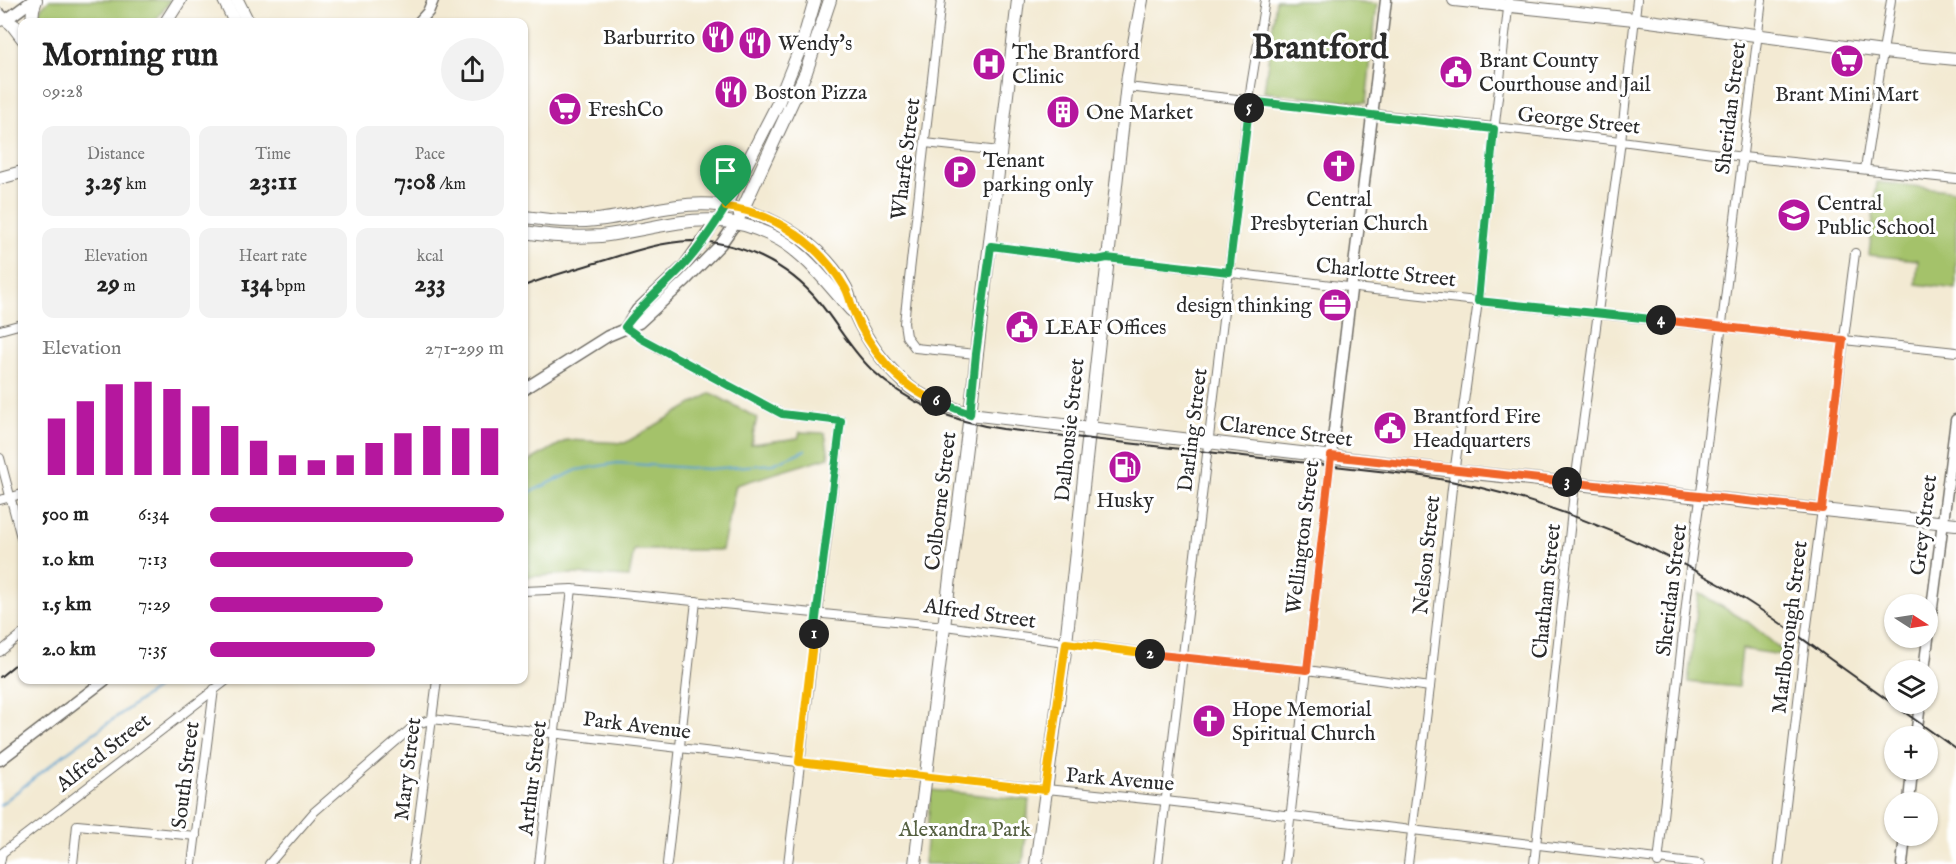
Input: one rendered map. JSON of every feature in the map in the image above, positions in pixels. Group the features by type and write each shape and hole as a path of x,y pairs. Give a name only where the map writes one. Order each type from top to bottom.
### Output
{"main road":[{"path":"32,18 35,0"},
{"path":"169,18 180,0"},
{"path":"224,0 233,18"},
{"path":"237,0 246,18"},
{"path":"717,220 726,207 778,103 803,41 815,0"},
{"path":"735,224 806,72 830,0"},
{"name":"Colborne Street","path":"915,864 991,246 1018,0"},
{"name":"Dalhousie Street","path":"1036,864 1066,643 1127,87 1142,0"},
{"path":"1454,0 1508,3 1883,52 1956,59"},
{"path":"2,18 18,28"},
{"path":"0,178 18,173"},
{"path":"528,217 598,220 684,204 743,210 788,228 812,247 846,288 854,313"},
{"path":"528,232 578,237 602,236 666,223 706,219 735,224 761,231 793,249 816,268 854,313"},
{"name":"Clarence Street","path":"854,313 880,356 906,385 930,399 970,414 1454,471 1950,523"}],"street":[{"path":"18,36 2,18 35,0"},
{"path":"423,18 433,0"},
{"name":"Wharfe Street","path":"941,0 904,322 906,336 915,348 976,354"},
{"name":"Darling Street","path":"1158,864 1249,101 1265,0"},
{"name":"Wellington Street","path":"1285,864 1386,0"},
{"name":"Chatham Street","path":"1534,864 1575,483 1621,141 1636,0"},
{"name":"Sheridan Street","path":"1658,861 1689,580 1762,0"},
{"path":"1865,169 1891,0"},
{"name":"Nelson Street","path":"1408,864 1454,471 1478,301 1508,3"},
{"name":"George Street","path":"1127,87 1494,129 1621,141 1743,158 1956,179"},
{"path":"925,144 1000,151"},
{"path":"625,327 637,310 684,266 717,220"},
{"path":"528,387 625,327 639,323 721,244 735,224"},
{"name":"Charlotte Street","path":"991,246 1097,260 1107,258 1351,287 1956,352"},
{"name":"Marlborough Street","path":"1779,864 1855,253"},
{"path":"0,330 18,325"},
{"path":"625,327 642,339 782,414 841,421 788,864"},
{"name":"Grey Street","path":"1926,660 1950,523 1956,420"},
{"path":"0,458 18,526"},
{"path":"0,500 18,495"},
{"name":"Alfred Street","path":"528,591 572,589 945,626 1183,658 1307,670 1430,687"},
{"name":"Arthur Street","path":"539,864 572,589"},
{"path":"667,864 696,601"},
{"path":"0,652 18,637"},
{"path":"0,760 91,684"},
{"name":"Alfred Street","path":"0,863 2,853 221,684"},
{"name":"Mary Street","path":"414,864 436,684"},
{"name":"South Street","path":"192,864 213,690"},
{"path":"269,864 314,812 415,725 432,720"},
{"name":"Park Avenue","path":"432,720 926,777 1166,801 1536,844 1658,861 1700,864"},
{"path":"73,864 77,825 196,836"},
{"path":"1902,864 1904,846"}],"green space":[{"path":"49,0 171,0 157,18 38,18"},
{"path":"1276,0 1344,0 1377,4 1366,103 1264,92"},
{"path":"1877,182 1956,191 1956,289 1916,284 1918,260 1869,255"},
{"path":"711,393 757,418 751,444 798,438 800,432 825,433 829,457 736,485 722,550 634,550 629,577 571,574 528,577 528,462 567,440 625,443"},
{"path":"1699,593 1748,622 1789,656 1742,649 1738,687 1688,682"},
{"name":"Alexandra Park","path":"931,790 1029,800 1023,864 924,864"}],"waterway":[{"path":"528,493 577,470 617,463 708,469 773,464 805,450"},
{"path":"0,805 66,753 162,684"}],"railway":[{"path":"528,285 657,245 691,241 727,245 762,257 793,276 807,288 857,354 886,382 933,410 967,422 1003,429 1423,476 1462,483 1539,504 1651,548 1721,585 1777,620 1956,749"},
{"path":"0,677 18,662"}],"place":[{"name":"Barburrito","path":"718,37"},
{"name":"Wendy's","path":"755,43"},
{"name":"Brant Mini Mart","path":"1847,61"},
{"name":"The Brantford Clinic","path":"989,64"},
{"name":"Brant County Courthouse and Jail","path":"1456,72"},
{"name":"Boston Pizza","path":"731,92"},
{"name":"FreshCo","path":"565,109"},
{"name":"One Market","path":"1063,112"},
{"name":"Central Presbyterian Church","path":"1339,166"},
{"name":"Tenant parking only","path":"960,172"},
{"name":"Central Public School","path":"1794,215"},
{"name":"design thinking","path":"1335,305"},
{"name":"LEAF Offices","path":"1022,327"},
{"name":"Brantford Fire Headquarters","path":"1390,428"},
{"name":"Husky","path":"1125,467"},
{"name":"Hope Memorial Spiritual Church","path":"1209,721"}],"district":[{"name":"Brantford","path":"1320,46"}],"route":[{"path":"1249,101 1494,129 1478,301 1598,312 1843,340 1822,509 1331,456 1307,670 1199,660 1066,643 1045,790 799,762 841,421 782,414 642,339 625,327 637,310 684,266 726,207 756,214 788,228 803,239 822,257 846,288 854,313 880,356 906,385 930,399 970,414 991,246 1097,260 1107,258 1229,272 1249,101"}]}
